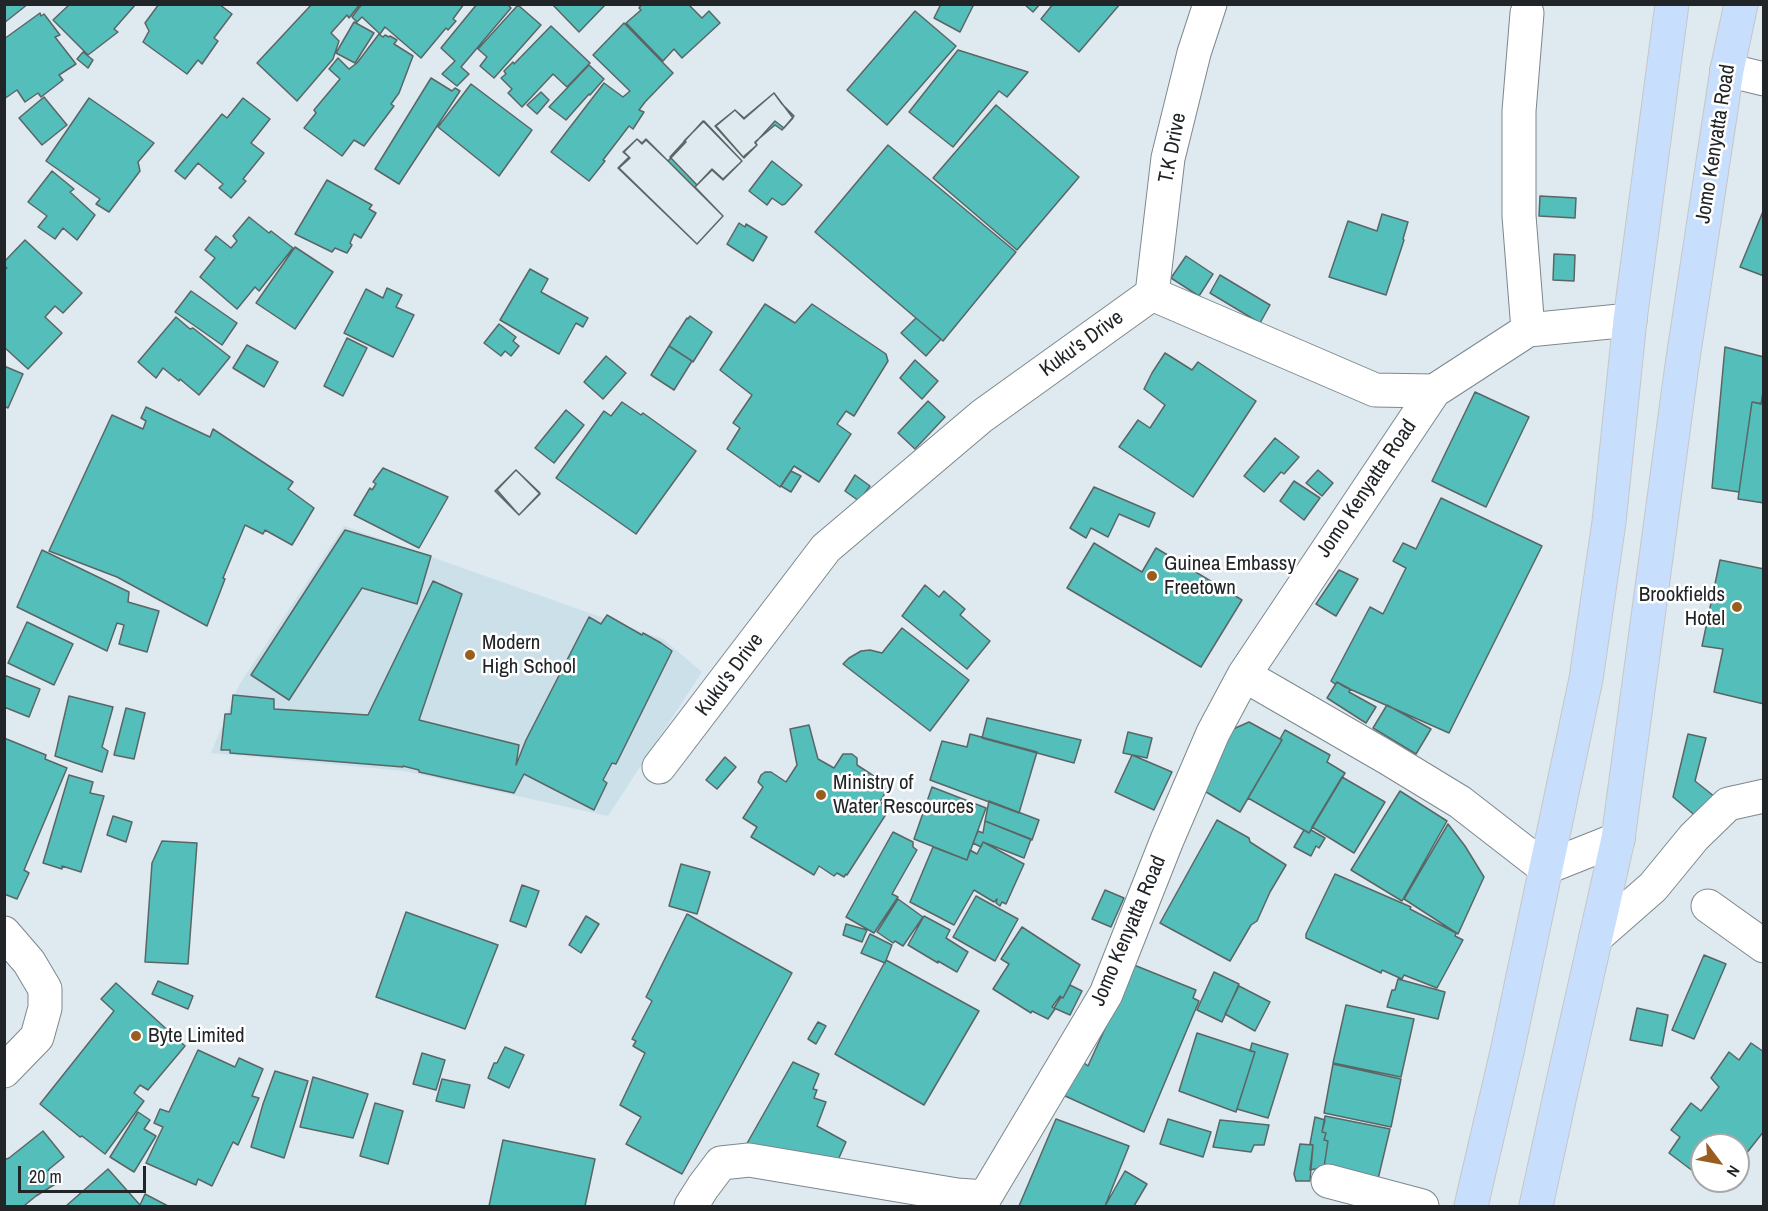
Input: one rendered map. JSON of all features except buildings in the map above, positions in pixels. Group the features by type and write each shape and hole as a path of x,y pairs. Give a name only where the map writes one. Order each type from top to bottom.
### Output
{"main road":[{"path":"1471,1206 1507,1052 1586,679 1609,522 1630,320 1672,4"},
{"name":"Jomo Kenyatta Road","path":"1536,1206 1618,839 1682,365 1727,70 1741,4"}],"street":[{"name":"T.K Drive","path":"1152,294 1168,158 1194,53 1210,4"},
{"path":"1527,13 1519,111 1519,204 1528,330"},
{"path":"1727,70 1764,79"},
{"path":"1152,294 1375,390 1434,391 1528,330 1630,320"},
{"name":"Kuku's Drive","path":"659,767 826,548 982,416 1152,294"},
{"name":"Jomo Kenyatta Road","path":"691,1206 721,1163 749,1160 957,1196 985,1197 1106,994 1167,840 1213,733 1244,675 1434,391"},
{"path":"1244,675 1460,802 1545,868 1618,839"},
{"path":"1596,937 1653,887 1694,837 1728,804 1764,796"},
{"path":"1708,906 1764,946"},
{"path":"4,933 29,962 45,989 45,1008 37,1038 4,1071"},
{"path":"1328,1181 1422,1206"}],"shaded area":[{"name":"Modern High School","path":"344,526 663,639 702,672 608,816 404,771 211,753 239,685"}],"place":[{"name":"Guinea Embassy Freetown","path":"1152,576"},
{"name":"Brookfields Hotel","path":"1737,607"},
{"name":"Modern High School","path":"470,655"},
{"name":"Ministry of Water Rescources","path":"821,795"},
{"name":"Byte Limited","path":"136,1036"}]}
